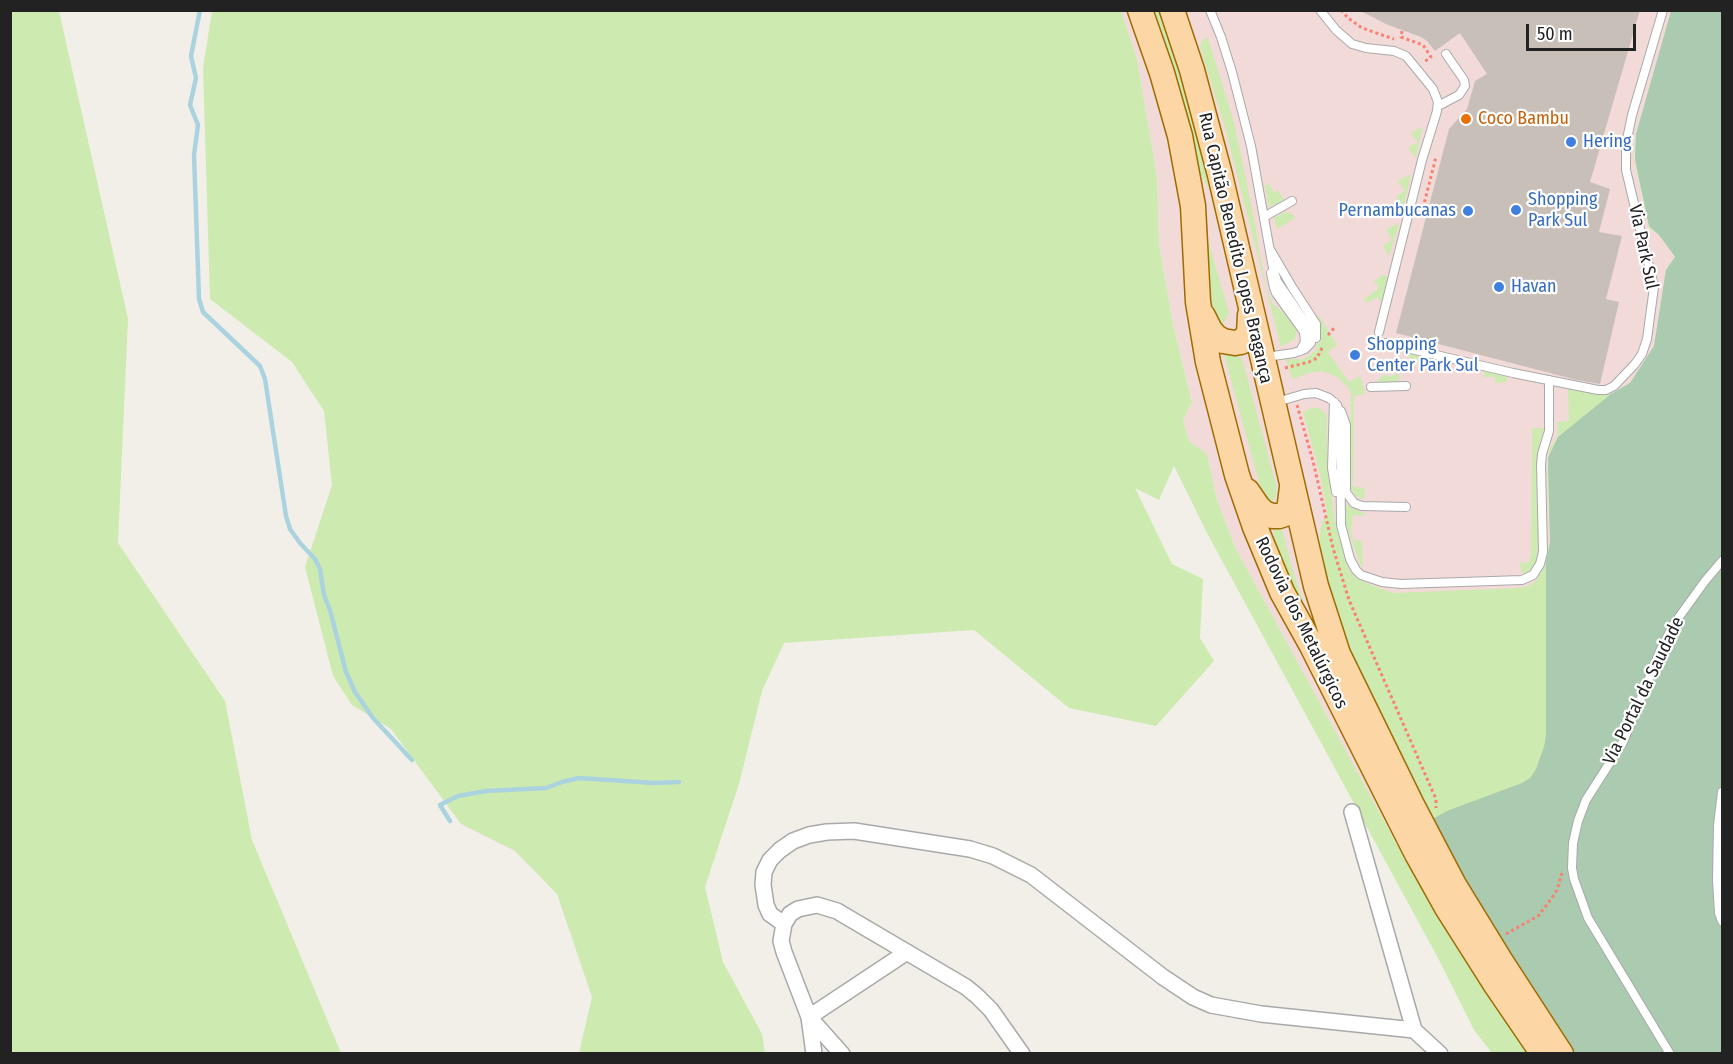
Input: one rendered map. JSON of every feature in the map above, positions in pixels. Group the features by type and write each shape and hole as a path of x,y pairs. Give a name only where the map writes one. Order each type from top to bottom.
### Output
{"main road":[{"name":"Rodovia dos Metalúrgicos","path":"1140,10 1162,73 1180,136 1193,206 1198,302 1208,363 1237,475 1255,527 1282,592 1312,646 1417,854 1446,906 1496,986 1543,1053"},
{"name":"Rua Capitão Benedito Lopes Bragança","path":"1172,10 1192,70 1220,175 1292,487"},
{"path":"1198,302 1210,330 1216,337 1229,343 1241,342 1249,333 1249,306"},
{"path":"1237,475 1258,507 1264,513 1272,516 1289,511 1292,487"},
{"name":"Rodovia dos Metalúrgicos","path":"1292,487 1326,619 1353,687 1410,803 1454,885 1500,960 1562,1053"}],"street":[{"path":"1352,812 1414,1030 1440,1053"},
{"path":"784,924 770,914 766,905 764,872 780,850 793,841 827,832 854,831 970,849 1011,863 1031,875 1163,977 1193,997 1211,1005 1262,1014 1414,1030"},
{"path":"814,1053 808,1017 784,952 782,940 784,924 790,914 798,909 817,905 827,907 955,980 991,1010 1022,1053"},
{"path":"808,1017 907,952"},
{"path":"808,1017 842,1053"}],"lane":[{"path":"1210,10 1221,37 1251,146 1274,288 1304,332 1304,349"},
{"path":"1320,10 1336,30 1352,44 1394,51 1406,56 1433,89 1437,98 1438,106 1422,160 1379,332"},
{"name":"Via Park Sul","path":"1385,343 1598,390 1617,384 1635,364 1645,348 1653,302 1653,280 1628,181 1626,144 1629,125 1663,10"},
{"path":"1438,106 1459,95 1465,86 1464,80 1446,54"},
{"path":"1264,217 1292,201"},
{"path":"1261,357 1304,349 1314,344 1317,337 1316,324 1268,249"},
{"path":"1335,403 1340,415 1342,532 1350,559 1356,570 1375,580 1405,584 1526,580 1538,568 1543,552 1541,459 1549,431 1549,381"},
{"path":"1371,387 1406,386"},
{"path":"1273,404 1310,394 1323,395 1335,403 1346,425 1346,493"},
{"path":"1335,403 1332,468 1340,510"},
{"path":"1340,472 1346,493 1354,503 1365,507 1406,507"},
{"name":"Via Portal da Saudade","path":"1670,1053 1588,918 1574,879 1572,856 1575,831 1582,811 1623,742 1668,635 1681,613 1722,561"},
{"path":"1722,792 1718,825 1717,880 1719,913 1722,921"}],"path":[{"path":"1402,30 1401,37 1423,45 1431,57 1424,62"},
{"path":"1498,937 1538,916 1557,890 1564,859 1572,856"}],"shaded area":[{"path":"1121,11 1672,11 1636,134 1634,151 1649,228 1659,235 1675,258 1655,344 1630,383 1611,394 1548,458 1550,542 1546,564 1439,815 1393,838 1235,547 1217,500 1207,454 1189,441 1183,420 1192,401 1174,329 1159,244 1157,177 1137,59"}],"green space":[{"path":"10,11 59,11 128,319 118,543 225,701 252,840 341,1053 11,1053"},
{"path":"212,11 1121,11 1137,59 1157,177 1159,244 1174,329 1192,402 1183,420 1189,441 1207,454 1217,500 1235,547 1408,865 1530,1053 1492,1053 1474,1030 1438,958 1207,533 1174,466 1159,500 1135,488 1172,564 1203,579 1200,638 1214,661 1156,726 1069,708 974,630 784,643 762,691 739,784 705,887 723,962 762,1034 765,1053 579,1053 592,997 557,894 515,851 461,824 391,729 352,705 333,676 305,567 332,485 324,411 292,362 210,299 203,68"},
{"path":"1148,11 1163,11 1176,46 1213,197 1198,169"},
{"path":"1671,11 1722,11 1722,1053 1569,1053 1427,822 1447,811 1530,778 1544,747 1546,735 1546,563 1550,542 1548,458 1558,437 1611,394 1630,383 1654,346 1666,270 1675,257 1659,235 1649,226 1635,160 1636,134"},
{"path":"1672,11 1722,11 1722,551 1486,926 1346,647 1321,569 1320,532 1327,512 1320,474 1303,412 1311,408 1318,408 1327,416 1327,463 1336,527 1349,570 1357,579 1392,593 1518,588 1536,581 1546,563 1550,542 1548,458 1551,446 1558,437 1557,422 1569,421 1568,387 1611,394 1630,383 1655,344 1666,270 1675,257 1659,235 1649,228 1634,151 1636,134"},
{"path":"1208,38 1234,122 1267,289 1273,304 1286,315 1297,332 1295,339 1281,347 1224,124 1200,47 1202,40"},
{"path":"1419,128 1422,129 1416,158 1408,148 1418,142 1411,133"},
{"path":"1411,174 1403,206 1396,196 1405,191 1398,181"},
{"path":"1269,183 1274,193 1278,190 1284,200 1269,207 1265,186"},
{"path":"1285,212 1291,213 1295,218 1277,229 1274,218"},
{"path":"1396,224 1399,225 1389,256 1383,246 1392,240 1386,230"},
{"path":"1206,233 1229,313 1222,326 1216,327 1208,294"},
{"path":"1384,274 1388,278 1383,304 1377,297 1367,303 1364,299 1379,288 1374,281"},
{"path":"1318,314 1337,345 1328,352 1349,382 1360,376 1364,389 1365,394 1354,396 1353,487 1365,488 1363,499 1356,496 1350,488 1351,395 1349,388 1337,377 1323,371 1292,379 1286,359 1304,359 1315,351 1320,335"},
{"path":"1223,351 1239,355 1243,362 1277,488 1276,496 1270,502 1263,497"},
{"path":"1408,353 1434,360 1435,366 1424,366 1423,361 1411,361"},
{"path":"1484,370 1507,376 1507,382 1495,383 1495,377 1484,377"},
{"path":"1398,373 1400,378 1396,382 1380,383 1377,380 1386,374 1389,377"},
{"path":"1532,428 1544,428 1537,453 1539,533 1536,562 1527,573 1524,573 1521,571 1520,562 1528,563 1531,556"},
{"path":"1344,502 1365,514 1365,516 1353,515 1351,531 1353,540 1362,541 1363,568 1346,525"},
{"path":"1281,525 1307,613 1298,602 1278,553 1272,526"}],"building":[{"name":"Shopping Park Sul","path":"1359,10 1640,10 1590,182 1610,189 1599,232 1622,236 1606,299 1619,302 1600,384 1396,333 1449,129 1467,109 1475,81 1487,74 1460,33 1435,51 1421,37 1386,24"}],"waterway":[{"path":"200,10 191,56 196,78 190,105 198,125 194,155 199,299 203,312 260,366 265,379 286,516 290,529 315,559 320,569 324,595 346,672 355,692 373,718 412,760"},
{"path":"450,821 440,805 458,796 486,791 546,788 579,778 654,783 679,782"}],"place":[{"name":"Coco Bambu","path":"1466,119"},
{"name":"Hering","path":"1571,142"},
{"name":"Shopping Park Sul","path":"1516,210"},
{"name":"Pernambucanas","path":"1468,211"},
{"name":"Havan","path":"1499,287"},
{"name":"Shopping Center Park Sul","path":"1355,355"}]}
